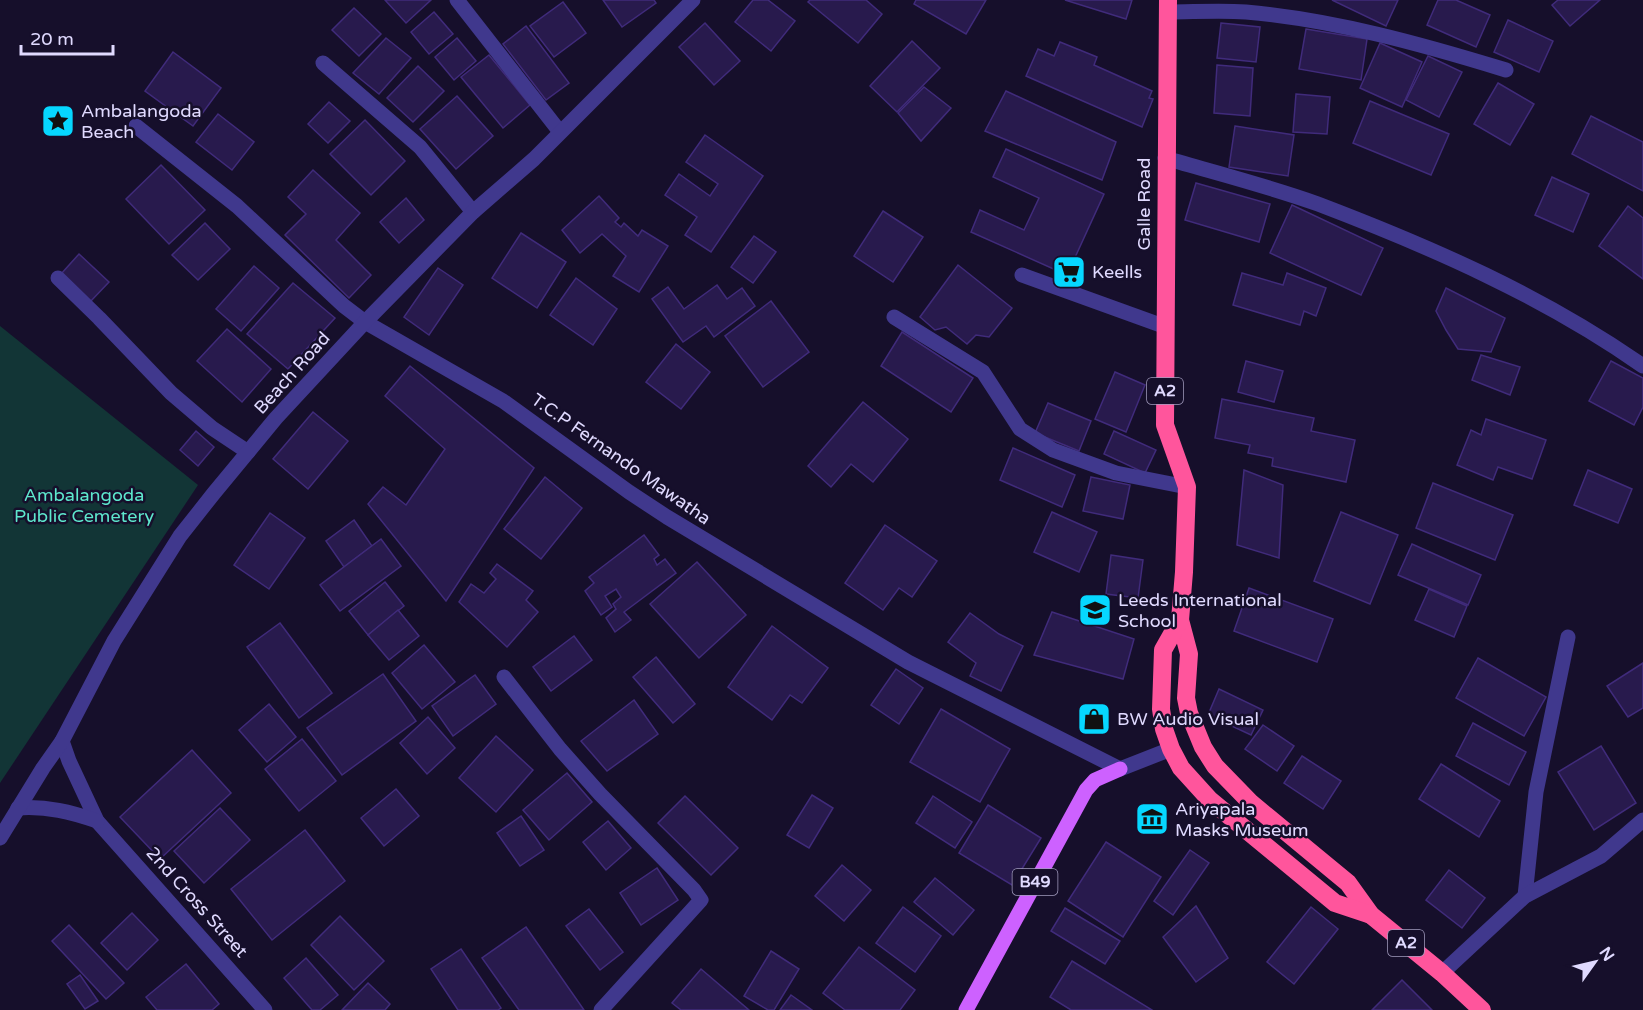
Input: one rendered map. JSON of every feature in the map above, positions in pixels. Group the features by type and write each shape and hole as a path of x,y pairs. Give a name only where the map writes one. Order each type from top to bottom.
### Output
{"highway":[{"name":"Galle Road","path":"1168,6 1165,158 1165,425 1187,487 1180,620 1189,654 1186,698 1189,713 1203,747 1215,766 1244,797 1348,883 1371,915 1442,973 1482,1010"},
{"name":"Galle Road","path":"1180,620 1163,650 1161,709 1164,729 1181,768 1195,785 1238,824 1335,903 1371,915"}],"main road":[{"name":"B49","path":"966,1010 1086,790 1095,780 1120,769"}],"street":[{"path":"457,0 560,132"},
{"name":"Beach Road","path":"0,838 62,741 114,641 180,536 276,418 364,322 473,212 534,159 693,0"},
{"path":"1168,6 1324,22 1438,49 1506,70"},
{"path":"323,63 420,147 473,212"},
{"name":"T.C.P Fernando Mawatha","path":"136,126 237,206 364,322 503,401 657,511 908,662 1120,769"},
{"path":"1165,158 1316,204 1454,260 1553,308 1643,366"},
{"path":"1022,275 1166,327"},
{"path":"58,278 171,393 212,428 248,452"},
{"path":"894,317 983,372 1020,429 1053,450 1116,473 1187,487"},
{"path":"1525,896 1536,792 1568,637"},
{"path":"504,677 560,749 701,900 601,1010"},
{"name":"2nd Cross Street","path":"62,741 69,761 98,821 265,1010"},
{"path":"1120,769 1171,749"},
{"path":"18,808 63,810 98,821"},
{"path":"1442,973 1525,896 1601,856 1643,820"}],"green space":[{"name":"Ambalangoda Public Cemetery","path":"0,326 198,485 0,783"}],"building":[{"path":"385,0 431,0 406,23"},
{"path":"603,0 654,0 656,3 622,27"},
{"path":"753,0 768,0 795,21 771,51 735,22"},
{"path":"810,0 866,0 882,14 858,43 808,2"},
{"path":"916,0 986,0 966,34 914,4"},
{"path":"1065,0 1132,0 1126,19"},
{"path":"1332,0 1398,0 1386,26"},
{"path":"1438,0 1456,0 1490,15 1476,47 1427,25"},
{"path":"1558,0 1600,0 1570,26 1552,5"},
{"path":"563,2 586,33 554,57 530,26"},
{"path":"354,8 381,34 359,56 332,30"},
{"path":"434,12 453,34 429,54 411,32"},
{"path":"1508,20 1553,41 1539,72 1494,52"},
{"path":"705,23 740,61 714,85 679,47"},
{"path":"1221,23 1260,27 1256,62 1217,58"},
{"path":"526,26 569,83 546,100 503,44"},
{"path":"1306,29 1367,39 1361,80 1299,69"},
{"path":"386,38 411,58 379,94 353,73"},
{"path":"457,38 476,61 454,80 435,57"},
{"path":"912,41 940,68 897,112 870,86"},
{"path":"1060,42 1097,57 1094,65 1152,91 1149,98 1153,99 1142,127 1026,76 1038,49 1054,56"},
{"path":"1380,43 1422,62 1402,107 1360,88"},
{"path":"173,52 221,88 193,126 145,91"},
{"path":"489,55 530,105 503,128 461,77"},
{"path":"1428,56 1462,72 1439,117 1406,100"},
{"path":"1217,65 1253,68 1250,116 1214,113"},
{"path":"418,66 444,91 413,122 387,98"},
{"path":"1498,83 1534,104 1510,145 1474,124"},
{"path":"924,87 951,108 921,141 898,113"},
{"path":"1006,91 1116,142 1102,180 985,131"},
{"path":"1296,94 1330,97 1327,134 1293,132"},
{"path":"457,96 493,136 456,169 420,129"},
{"path":"1370,101 1449,134 1431,175 1353,143"},
{"path":"329,102 350,121 328,143 308,124"},
{"path":"218,114 254,142 232,170 196,142"},
{"path":"1591,116 1643,142 1643,191 1572,154"},
{"path":"365,120 405,161 371,195 330,154"},
{"path":"1235,126 1294,135 1288,176 1229,167"},
{"path":"705,135 763,176 711,252 685,235 697,217 665,195 679,174 710,196 718,184 686,162"},
{"path":"1006,149 1104,194 1067,275 971,232 980,210 1024,230 1039,198 993,177"},
{"path":"161,165 205,210 169,244 126,199"},
{"path":"313,170 360,213 336,240 371,275 349,298 285,235 306,214 288,197"},
{"path":"1552,177 1589,194 1573,232 1535,215"},
{"path":"1196,183 1270,204 1259,242 1185,220"},
{"path":"599,196 619,218 615,222 621,227 624,223 638,236 642,230 668,246 639,292 613,276 626,256 602,234 580,253 562,230"},
{"path":"406,198 424,220 399,243 380,222"},
{"path":"1292,205 1383,248 1361,295 1270,253"},
{"path":"1628,206 1643,218 1643,279 1599,246"},
{"path":"883,211 923,237 893,282 854,256"},
{"path":"205,223 230,249 198,280 172,255"},
{"path":"521,233 566,262 537,308 492,278"},
{"path":"754,236 776,252 753,283 731,267"},
{"path":"79,254 109,282 90,302 61,274"},
{"path":"958,265 1012,308 989,337 976,335 967,344 946,327 935,330 920,317"},
{"path":"254,266 279,288 241,331 216,309"},
{"path":"438,268 463,285 429,335 404,317"},
{"path":"1242,273 1283,285 1287,273 1326,288 1316,316 1304,311 1300,325 1233,305"},
{"path":"576,278 617,309 593,345 550,315"},
{"path":"293,283 335,318 288,369 247,334"},
{"path":"717,285 727,299 742,288 755,306 714,337 706,326 683,342 652,299 668,287 684,309"},
{"path":"1446,288 1505,318 1491,352 1458,349 1436,311"},
{"path":"771,301 809,352 763,387 725,336"},
{"path":"227,329 271,369 242,402 197,361"},
{"path":"902,332 973,378 951,412 881,366"},
{"path":"676,344 710,372 681,409 646,382"},
{"path":"1481,355 1520,367 1510,395 1472,380"},
{"path":"1246,361 1283,371 1274,402 1238,392"},
{"path":"1611,361 1643,378 1643,407 1634,425 1589,401"},
{"path":"410,366 534,468 446,601 368,504 383,487 406,505 445,449 385,396"},
{"path":"1115,372 1145,385 1126,432 1095,419"},
{"path":"1222,399 1314,418 1311,431 1355,440 1346,482 1272,466 1273,458 1248,453 1250,445 1215,438"},
{"path":"863,402 908,439 873,482 851,464 831,487 808,466"},
{"path":"1048,403 1091,421 1079,451 1035,433"},
{"path":"313,412 348,441 308,489 273,459"},
{"path":"1486,419 1546,440 1532,479 1498,467 1493,480 1457,465 1471,430 1481,435"},
{"path":"196,431 214,447 198,466 180,450"},
{"path":"1114,431 1156,450 1145,473 1104,454"},
{"path":"1013,448 1075,475 1062,507 1000,480"},
{"path":"1244,470 1283,485 1279,558 1237,545"},
{"path":"1588,470 1632,489 1618,523 1574,505"},
{"path":"545,477 582,508 541,559 504,529"},
{"path":"1091,477 1130,485 1123,519 1083,511"},
{"path":"1433,483 1513,515 1495,560 1416,528"},
{"path":"1052,512 1097,532 1079,572 1034,552"},
{"path":"1341,512 1398,535 1370,604 1314,581"},
{"path":"270,513 305,538 269,589 234,565"},
{"path":"354,520 372,546 344,567 326,541"},
{"path":"885,525 937,561 912,597 899,588 883,610 845,583"},
{"path":"644,535 659,555 654,559 657,565 665,559 676,573 624,612 631,620 615,632 606,618 616,609 613,604 621,597 616,589 605,596 612,607 601,615 585,591 594,583 589,577"},
{"path":"381,539 401,566 340,611 320,585"},
{"path":"1412,544 1481,575 1468,605 1398,575"},
{"path":"1111,555 1143,560 1138,598 1106,594"},
{"path":"697,562 746,615 699,658 650,604"},
{"path":"497,564 533,591 526,600 538,612 507,647 459,602 471,584 484,593 496,579 490,573"},
{"path":"385,582 404,606 368,635 349,611"},
{"path":"1249,588 1333,619 1317,662 1234,631"},
{"path":"1429,589 1467,606 1454,637 1415,620"},
{"path":"398,610 419,636 389,660 368,635"},
{"path":"1052,612 1134,639 1123,679 1034,655"},
{"path":"970,613 999,634 1023,646 1001,691 970,676 976,663 948,642"},
{"path":"280,623 332,693 299,718 247,647"},
{"path":"772,626 828,668 802,703 790,695 772,720 728,687"},
{"path":"574,636 592,660 551,691 533,667"},
{"path":"424,645 455,682 422,709 392,673"},
{"path":"656,657 695,704 673,723 633,677"},
{"path":"1478,658 1546,697 1524,736 1456,698"},
{"path":"1643,663 1643,708 1628,717 1607,686"},
{"path":"896,669 923,688 899,724 871,705"},
{"path":"383,674 416,721 342,775 307,728"},
{"path":"475,675 496,704 453,736 432,706"},
{"path":"1219,689 1263,710 1251,735 1208,715"},
{"path":"634,700 658,734 607,771 581,741"},
{"path":"269,704 296,737 267,762 239,730"},
{"path":"941,709 1010,749 980,802 910,762"},
{"path":"428,717 455,748 427,774 400,743"},
{"path":"1473,723 1526,752 1509,785 1456,756"},
{"path":"1263,725 1294,746 1277,771 1245,749"},
{"path":"496,736 533,770 496,812 459,778"},
{"path":"302,739 336,781 299,811 265,769"},
{"path":"1601,746 1636,803 1594,830 1558,772"},
{"path":"192,750 231,793 160,859 120,817"},
{"path":"1302,756 1341,781 1323,809 1284,783"},
{"path":"1441,764 1500,801 1479,837 1419,799"},
{"path":"567,773 592,802 549,840 523,810"},
{"path":"396,789 419,816 384,846 361,818"},
{"path":"812,795 833,808 809,848 787,835"},
{"path":"685,796 738,848 711,875 658,823"},
{"path":"933,796 972,822 955,848 916,823"},
{"path":"988,805 1041,838 1012,885 959,853"},
{"path":"220,808 250,840 204,883 174,851"},
{"path":"521,816 544,850 520,866 497,833"},
{"path":"608,821 631,848 606,870 583,842"},
{"path":"305,830 345,881 272,940 231,889"},
{"path":"1106,842 1161,877 1123,937 1068,901"},
{"path":"1190,850 1209,863 1173,915 1154,901"},
{"path":"842,865 871,890 844,921 815,896"},
{"path":"657,868 678,900 641,925 620,893"},
{"path":"1449,870 1485,898 1462,928 1426,900"},
{"path":"935,878 974,910 953,935 914,902"},
{"path":"1196,906 1228,958 1196,982 1163,937"},
{"path":"903,907 941,936 915,972 876,943"},
{"path":"1311,907 1338,929 1294,984 1267,962"},
{"path":"1065,908 1120,941 1105,964 1051,931"},
{"path":"589,909 623,952 600,970 566,926"},
{"path":"132,913 158,940 127,970 101,943"},
{"path":"340,916 384,961 354,990 311,945"},
{"path":"69,925 124,983 106,999 52,941"},
{"path":"526,927 584,1010 519,1010 482,958"},
{"path":"859,947 915,990 900,1010 845,1010 823,993"},
{"path":"461,949 501,1008 498,1010 458,1010 431,969"},
{"path":"771,951 799,969 774,1010 768,1010 744,996"},
{"path":"306,958 338,995 320,1010 312,1010 284,978"},
{"path":"1072,961 1152,1010 1071,1010 1050,997"},
{"path":"186,964 219,1004 212,1010 157,1010 146,997"},
{"path":"701,969 749,1010 681,1010 672,1003"},
{"path":"80,975 98,1001 85,1009 67,984"},
{"path":"1402,980 1432,1010 1372,1010"},
{"path":"368,983 390,1004 385,1010 342,1010"},
{"path":"791,995 812,1010 780,1010"}],"place":[{"name":"Ambalangoda Beach","path":"58,121"},
{"name":"Keells","path":"1069,272"},
{"name":"Leeds International School","path":"1095,610"},
{"name":"BW Audio Visual","path":"1094,719"},
{"name":"Ariyapala Masks Museum","path":"1152,819"}]}
